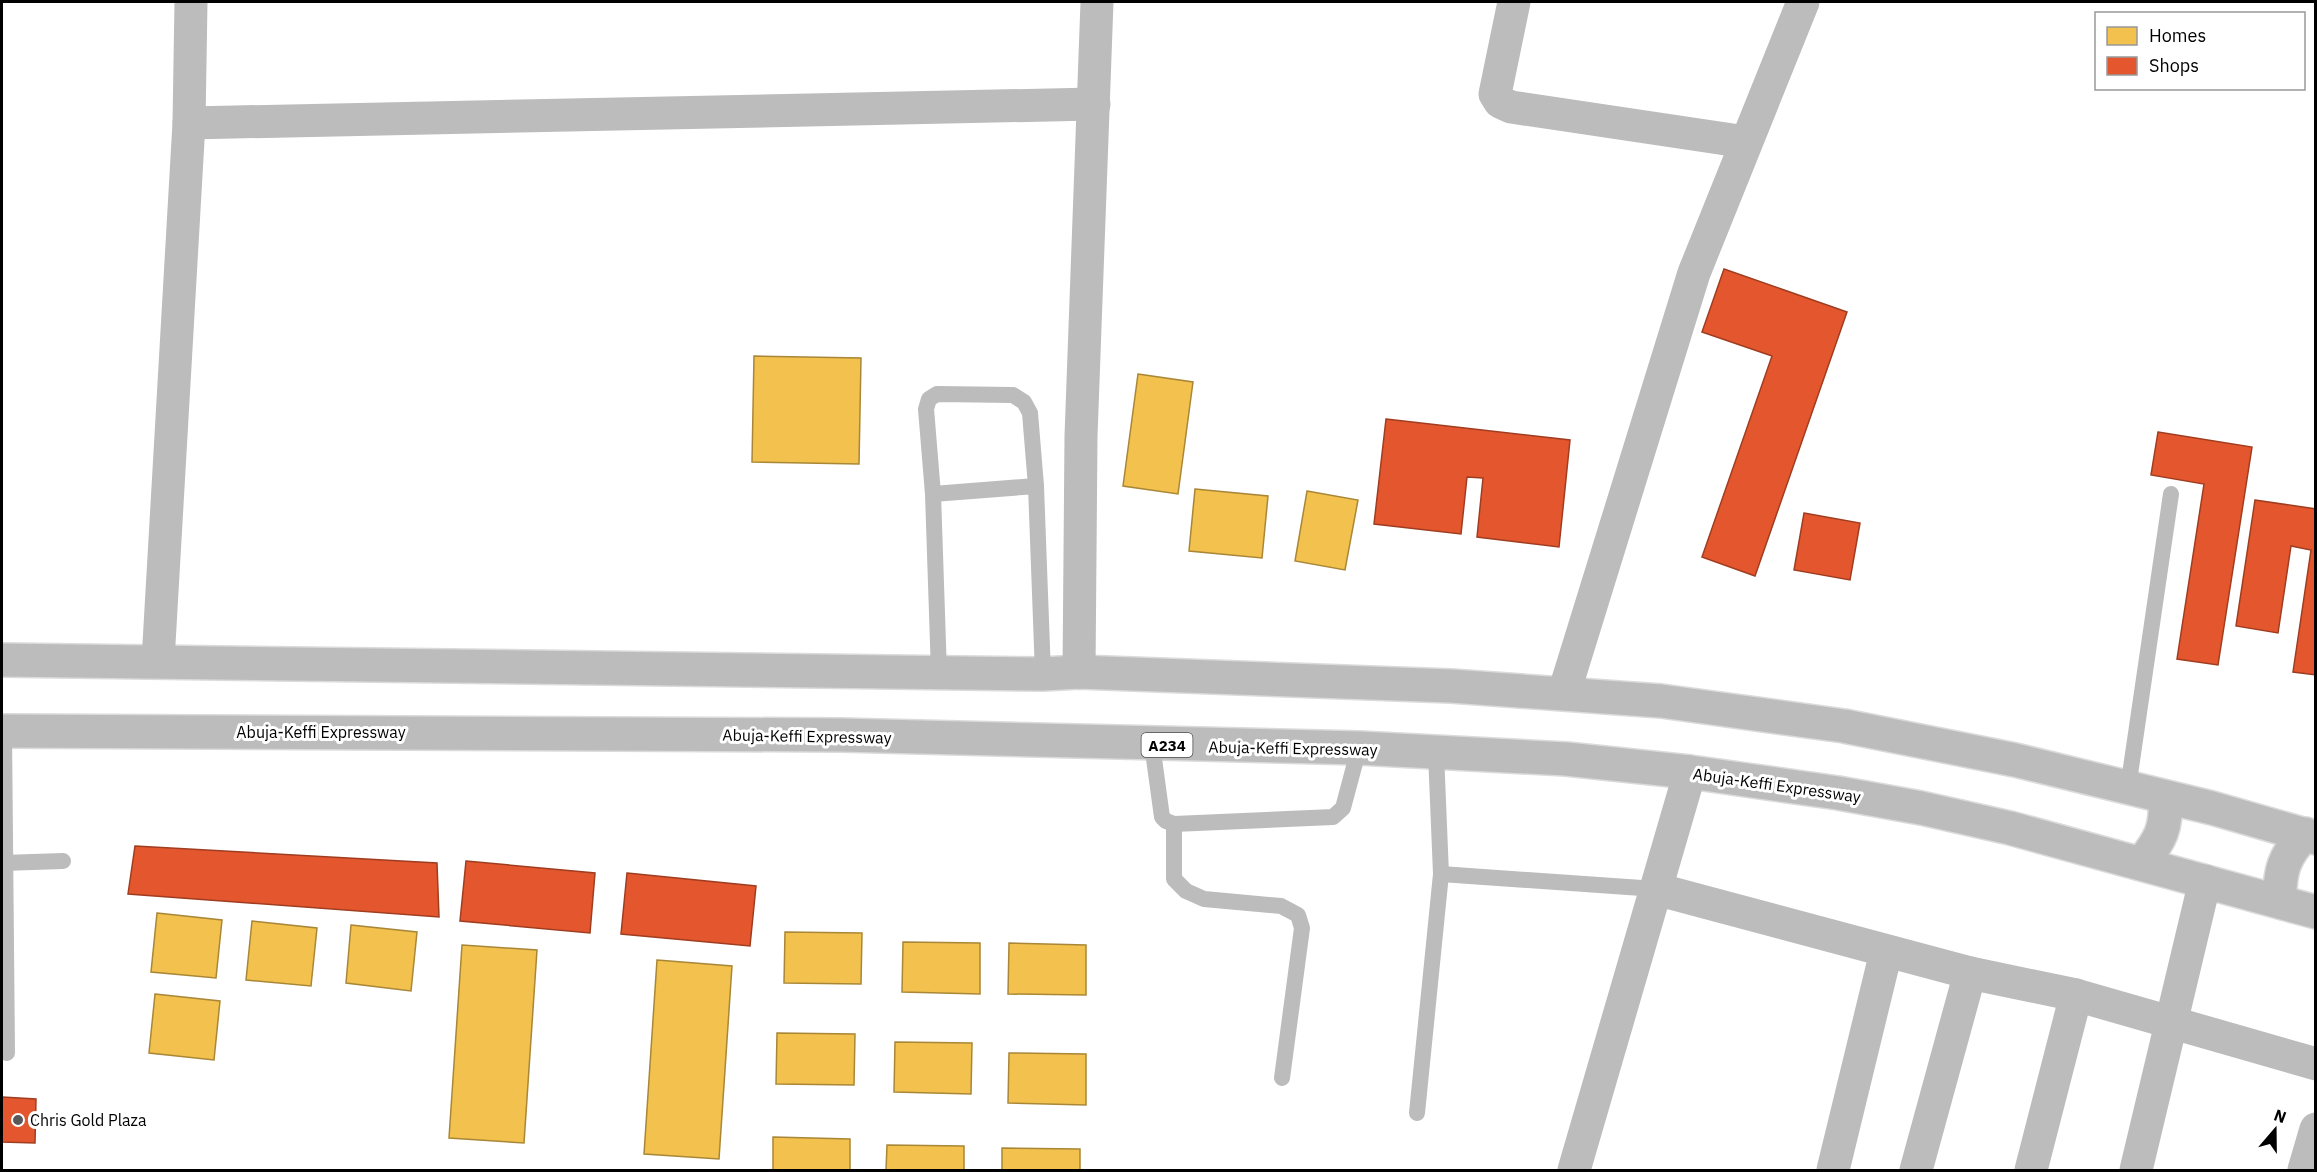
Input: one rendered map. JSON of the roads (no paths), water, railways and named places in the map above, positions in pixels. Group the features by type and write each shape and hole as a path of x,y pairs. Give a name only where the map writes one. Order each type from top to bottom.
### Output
{"main road":[{"path":"158,662 189,123 191,2"},
{"path":"1079,672 1081,436 1098,2"},
{"path":"1514,2 1495,94 1500,102 1511,107 1746,142"},
{"path":"1564,693 1694,273 1798,3"},
{"path":"189,123 1094,104"},
{"path":"2,660 939,673 1079,672 1450,686 1564,693 1661,701 1844,726 2015,760 2165,796 2310,836"},
{"name":"Abuja-Keffi Expressway","path":"3,731 841,735 1359,748 1566,759 1690,772 1838,793 1921,808 2010,828 2316,912"},
{"path":"1574,1170 1690,772"},
{"path":"2142,863 2163,834 2167,818 2165,796"},
{"path":"2280,902 2282,873 2291,848 2310,836"},
{"path":"2136,1170 2205,881"},
{"path":"1656,889 1803,927 1886,952 2076,996 2316,1064"},
{"path":"1833,1170 1886,952"},
{"path":"1916,1170 1970,973"},
{"path":"2031,1170 2076,996"},
{"path":"2304,1170 2316,1129"}],"lane":[{"path":"939,673 933,495 926,409 929,399 937,394 1013,395 1024,402 1030,413 1036,486 1043,674"},
{"path":"933,495 1036,486"},
{"path":"2128,788 2171,494"},
{"path":"3,731 7,1053"},
{"path":"1152,744 1162,817 1174,824 1333,817 1343,808 1359,748"},
{"path":"1417,1113 1441,874 1436,753"},
{"path":"1174,824 1174,879 1186,891 1204,899 1281,906 1298,915 1302,928 1282,1078"},
{"path":"4,863 63,861"},
{"path":"1441,874 1656,889"}],"place":[{"name":"Chris Gold Plaza","path":"18,1120"}]}
